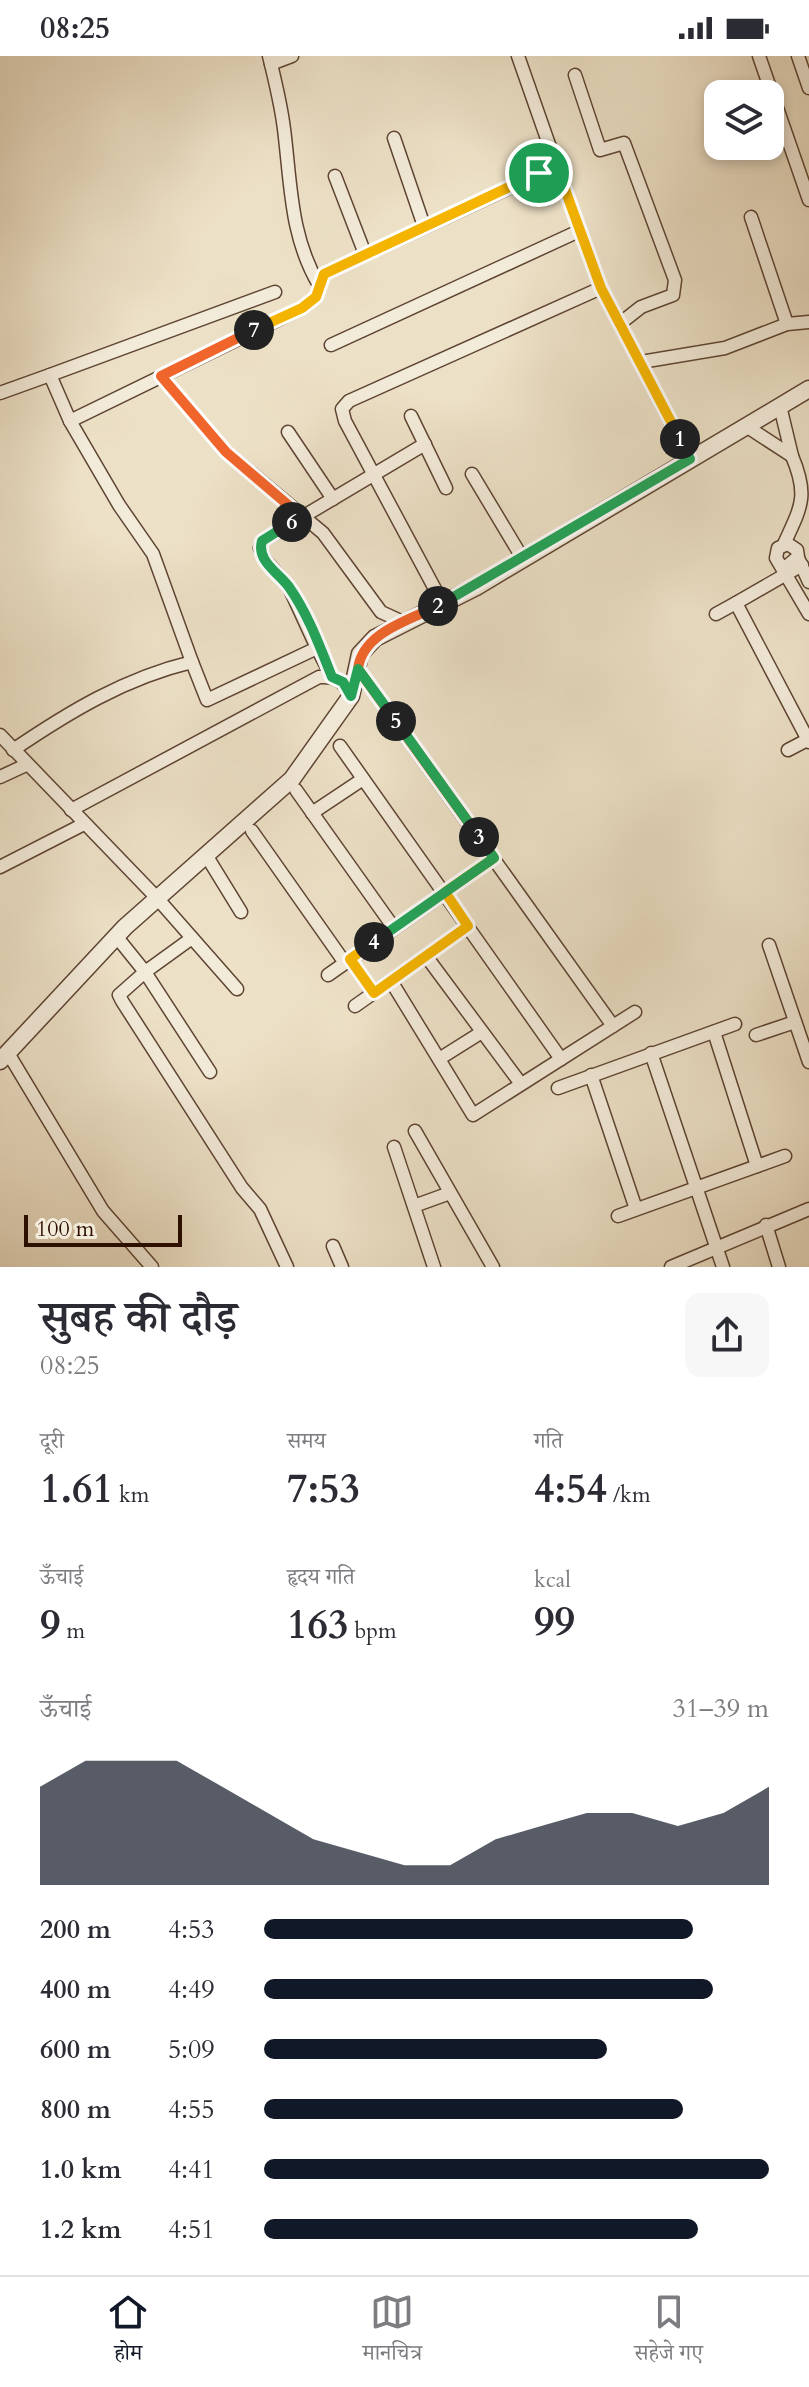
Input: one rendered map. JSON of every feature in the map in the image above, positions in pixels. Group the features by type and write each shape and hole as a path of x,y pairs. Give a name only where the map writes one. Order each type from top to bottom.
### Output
{"street":[{"path":"292,56 270,60 284,129 294,221 309,269 319,285"},
{"path":"518,56 601,288 622,322 690,459"},
{"path":"759,56 809,200"},
{"path":"798,56 809,88"},
{"path":"575,75 600,150 624,143 675,280 673,295 641,307 622,322"},
{"path":"394,138 424,226"},
{"path":"70,421 302,308 316,297 324,274 539,173 550,169 559,173"},
{"path":"335,176 365,254"},
{"path":"751,217 787,324"},
{"path":"331,345 579,231"},
{"path":"443,604 345,421 342,409 349,401 601,288"},
{"path":"0,393 275,292"},
{"path":"641,362 725,348 787,324 809,322"},
{"path":"50,375 70,421 119,505 153,554 207,700 317,648"},
{"path":"161,376 226,452 323,533 381,612 405,623"},
{"path":"152,1267 103,1211 4,1057 116,936 292,779 351,696 360,654 375,638 523,559 809,389"},
{"path":"780,406 792,456 805,489 803,507 775,555 809,614"},
{"path":"411,416 446,488"},
{"path":"746,426 792,456"},
{"path":"288,432 333,499"},
{"path":"332,677 303,610 289,587 270,568 260,548 270,535 425,444"},
{"path":"472,474 523,559"},
{"path":"784,544 795,547 809,582"},
{"path":"716,614 800,561"},
{"path":"736,603 809,740 788,750"},
{"path":"13,750 105,692 154,671 192,662"},
{"path":"358,669 613,1026"},
{"path":"71,810 319,677 332,677 343,682 351,696"},
{"path":"0,735 157,898 237,989"},
{"path":"340,746 561,1059"},
{"path":"0,777 26,765"},
{"path":"312,813 363,779"},
{"path":"296,790 394,928"},
{"path":"0,867 84,824"},
{"path":"252,831 374,993"},
{"path":"206,855 241,912"},
{"path":"328,975 494,858"},
{"path":"355,1006 468,926"},
{"path":"116,936 145,972 210,1072"},
{"path":"192,938 119,995 242,1188 260,1209 287,1267"},
{"path":"769,945 809,1062"},
{"path":"426,956 521,1084"},
{"path":"391,981 473,1115 635,1012"},
{"path":"756,1035 795,1022"},
{"path":"558,1088 735,1024"},
{"path":"439,1059 482,1032"},
{"path":"714,1032 757,1166"},
{"path":"651,1053 723,1267"},
{"path":"591,1075 636,1209"},
{"path":"415,1131 493,1267"},
{"path":"394,1147 434,1267"},
{"path":"618,1216 785,1156"},
{"path":"414,1206 450,1193"},
{"path":"671,1267 809,1209"},
{"path":"766,1225 779,1267"},
{"path":"333,1246 342,1267"}],"route":[{"path":"539,173 324,274 316,297 302,308 161,376 226,452 301,516 262,541 260,548 265,560 289,587 303,610 332,677 343,682 351,696 358,669 426,763 494,858 445,892 350,959 374,993 468,926 445,892 494,858 358,669 360,654 375,638 476,587 690,459 622,322 601,288 559,173 550,169 539,173"}]}
